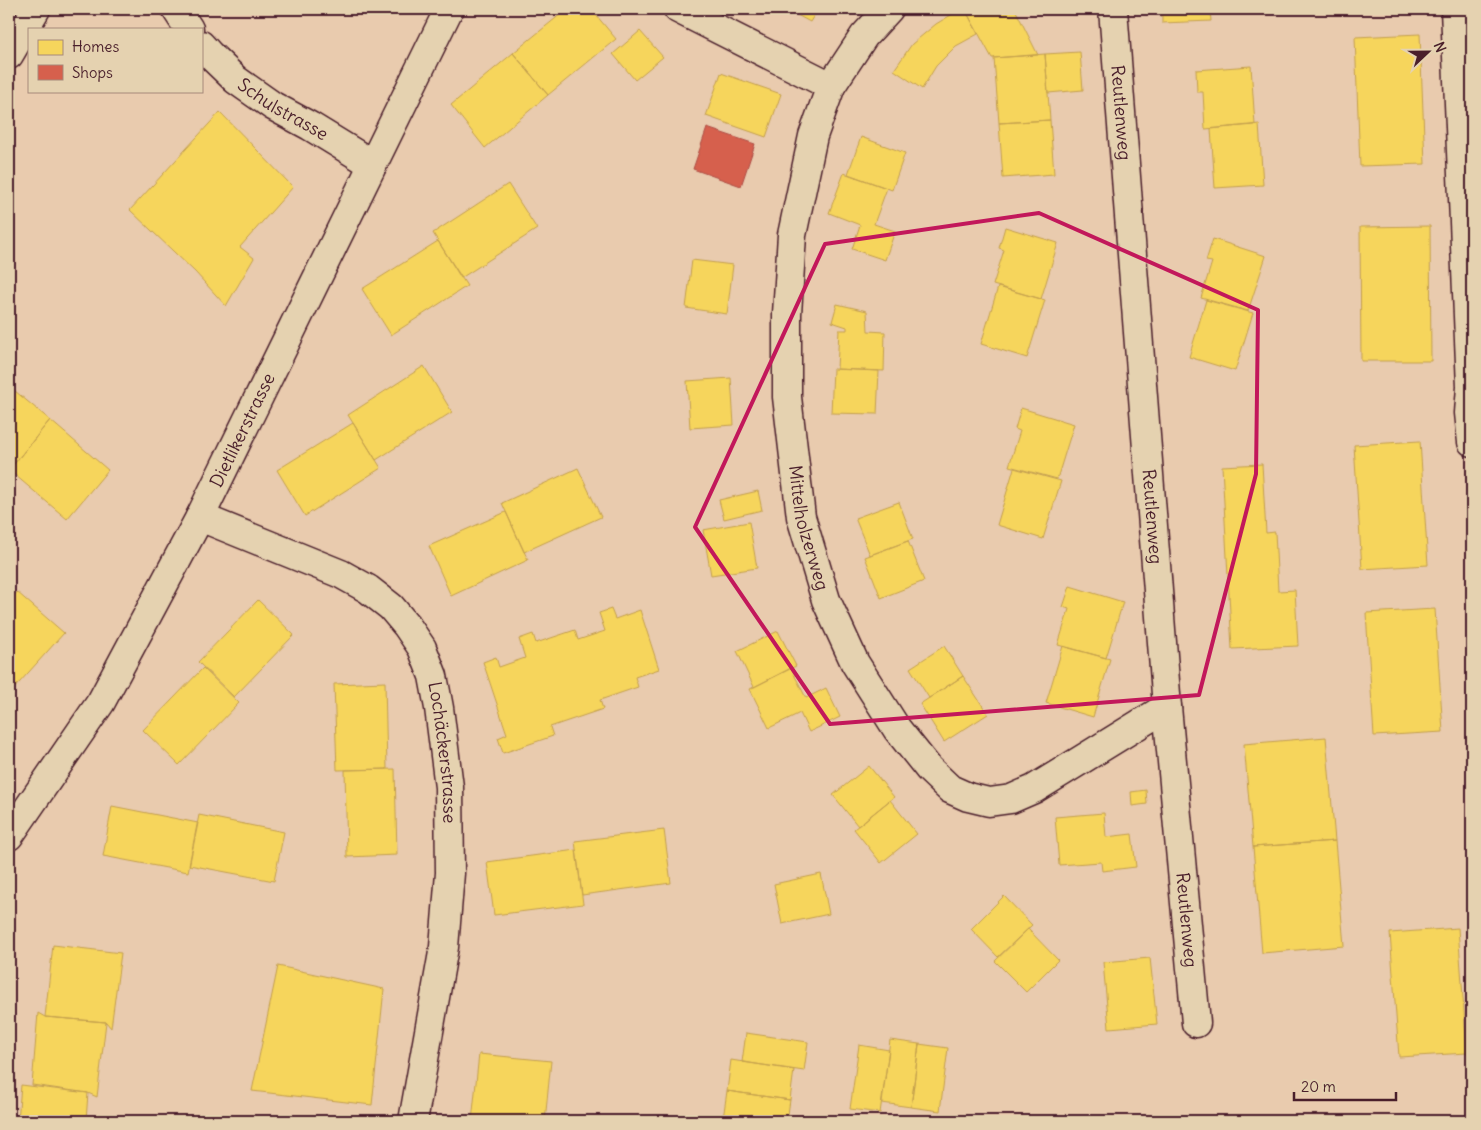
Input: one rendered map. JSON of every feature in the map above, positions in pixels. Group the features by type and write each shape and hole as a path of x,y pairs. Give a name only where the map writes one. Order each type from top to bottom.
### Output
{"street":[{"path":"9,56 36,9"},
{"path":"176,9 188,28"},
{"name":"Dietlikerstrasse","path":"9,836 102,702 200,517 449,9"},
{"path":"678,9 831,86"},
{"name":"Mittelholzerweg","path":"889,9 864,36 831,86 813,136 792,235 788,314 787,397 802,517 826,600 855,663 897,729 929,769 950,789 968,797 989,802 1010,800 1034,789 1167,707"},
{"name":"Reutlenweg","path":"1113,9 1167,707 1196,1022"},
{"path":"1455,9 1471,387 1469,413 1472,442"},
{"name":"Schulstrasse","path":"202,46 236,80 272,106 310,126 372,164"},
{"name":"Lochäckerstrasse","path":"200,517 341,574 368,589 391,607 407,626 422,648 433,676 449,787 450,873 444,947 413,1121"}],"highlighted area":[{"path":"1039,213 1258,310 1256,474 1199,695 830,724 695,527 825,244"}],"shaded area":[{"path":"9,9 36,9 9,55"}],"building: Homes":[{"path":"567,9 591,9 616,39 548,95 513,53"},
{"path":"786,9 818,9 810,22"},
{"path":"961,9 965,9 978,34 956,46 936,66 922,89 894,70 912,44 936,24"},
{"path":"965,9 1015,9 1038,55 992,58"},
{"path":"1162,9 1210,9 1211,21 1162,23"},
{"path":"640,31 663,57 635,80 613,54"},
{"path":"1420,34 1425,164 1360,166 1355,37"},
{"path":"1080,52 1083,90 1048,93 1045,54"},
{"path":"513,53 548,95 485,148 451,105"},
{"path":"1045,54 1050,120 999,123 994,58"},
{"path":"1251,66 1255,125 1205,129 1203,92 1197,92 1196,70"},
{"path":"721,73 781,94 766,137 706,116"},
{"path":"220,112 293,187 240,247 254,258 226,306 195,272 130,210"},
{"path":"1050,120 1054,174 1003,178 999,123"},
{"path":"1259,124 1263,185 1215,188 1211,129"},
{"path":"861,137 905,153 892,190 848,174"},
{"path":"844,173 887,188 874,224 895,231 885,260 852,249 860,225 829,213"},
{"path":"508,184 537,229 461,278 433,233"},
{"path":"1430,226 1431,361 1361,361 1360,227"},
{"path":"1005,227 1058,243 1041,299 993,285 1004,250 999,248"},
{"path":"1213,239 1266,256 1248,311 1201,298 1212,262 1206,261"},
{"path":"438,241 467,286 391,335 362,289"},
{"path":"692,260 733,265 727,314 686,308"},
{"path":"998,287 1045,300 1027,358 981,344"},
{"path":"1206,300 1253,313 1235,371 1189,357"},
{"path":"837,304 867,311 868,331 885,332 884,371 837,369 839,330 847,330 847,327 832,322"},
{"path":"424,366 452,412 376,460 348,415"},
{"path":"833,369 879,371 877,414 831,413"},
{"path":"731,378 734,425 690,428 687,381"},
{"path":"9,386 50,420 9,470"},
{"path":"1021,408 1074,424 1057,479 1009,466 1020,431 1015,429"},
{"path":"50,420 108,470 67,519 9,470"},
{"path":"353,423 381,468 305,516 277,470"},
{"path":"1420,441 1428,565 1362,569 1354,445"},
{"path":"1262,464 1266,533 1275,532 1278,591 1295,590 1298,646 1232,649 1222,466"},
{"path":"578,468 601,517 524,552 502,503"},
{"path":"1014,468 1061,481 1043,539 997,525"},
{"path":"758,491 762,510 724,519 719,500"},
{"path":"899,502 913,539 870,555 855,518"},
{"path":"506,512 528,560 451,596 429,546"},
{"path":"749,522 757,568 711,575 703,530"},
{"path":"908,541 924,581 881,598 865,557"},
{"path":"1070,586 1123,602 1106,658 1058,645 1069,609 1063,607"},
{"path":"17,592 64,633 10,693 9,602"},
{"path":"258,600 294,635 234,697 198,662"},
{"path":"611,609 615,619 640,610 659,669 635,677 638,687 600,700 603,709 550,727 553,736 503,753 498,738 507,734 483,662 496,657 499,667 525,658 519,639 533,634 536,643 575,630 578,640 605,631 599,613"},
{"path":"1435,609 1443,732 1374,736 1366,613"},
{"path":"778,631 796,666 754,687 737,651"},
{"path":"944,646 963,676 929,698 910,668"},
{"path":"1063,646 1110,659 1093,717 1046,703"},
{"path":"203,668 239,703 179,765 143,730"},
{"path":"791,668 806,698 826,688 840,717 809,732 800,713 769,728 750,689"},
{"path":"963,676 988,714 944,742 920,704"},
{"path":"385,682 387,769 337,770 334,684"},
{"path":"1326,737 1335,841 1253,847 1244,744"},
{"path":"869,766 894,797 858,826 833,795"},
{"path":"395,769 397,855 347,857 345,770"},
{"path":"1146,790 1147,804 1132,806 1131,792"},
{"path":"890,800 917,834 881,863 854,829"},
{"path":"112,806 198,823 188,872 103,856"},
{"path":"1104,813 1106,837 1132,834 1136,867 1102,871 1101,862 1059,865 1055,817"},
{"path":"199,815 284,832 274,881 189,865"},
{"path":"664,830 671,883 582,895 575,841"},
{"path":"1335,841 1344,946 1262,953 1253,847"},
{"path":"576,850 583,904 494,915 487,862"},
{"path":"821,874 829,914 782,924 774,884"},
{"path":"1004,896 1032,925 998,957 971,929"},
{"path":"1458,928 1467,1053 1399,1057 1390,933"},
{"path":"1028,929 1058,960 1026,992 995,961"},
{"path":"53,945 121,953 111,1028 106,1022 45,1017"},
{"path":"1150,958 1157,1024 1109,1028 1103,962"},
{"path":"278,966 384,989 372,1105 252,1091"},
{"path":"38,1013 45,1017 106,1022 97,1097 88,1093 32,1085"},
{"path":"746,1033 808,1042 804,1071 742,1062"},
{"path":"890,1040 919,1044 911,1107 882,1103"},
{"path":"919,1044 948,1048 940,1111 911,1107"},
{"path":"859,1045 889,1050 880,1113 850,1109"},
{"path":"479,1054 551,1061 545,1121 472,1121"},
{"path":"731,1060 794,1070 790,1100 727,1091"},
{"path":"21,1085 88,1093 86,1121 18,1121"},
{"path":"727,1091 790,1100 787,1121 736,1121 723,1119"},
{"path":"703,1117 723,1119 736,1121 702,1121"}],"building: Shops":[{"path":"707,128 755,144 741,186 693,169"}]}
